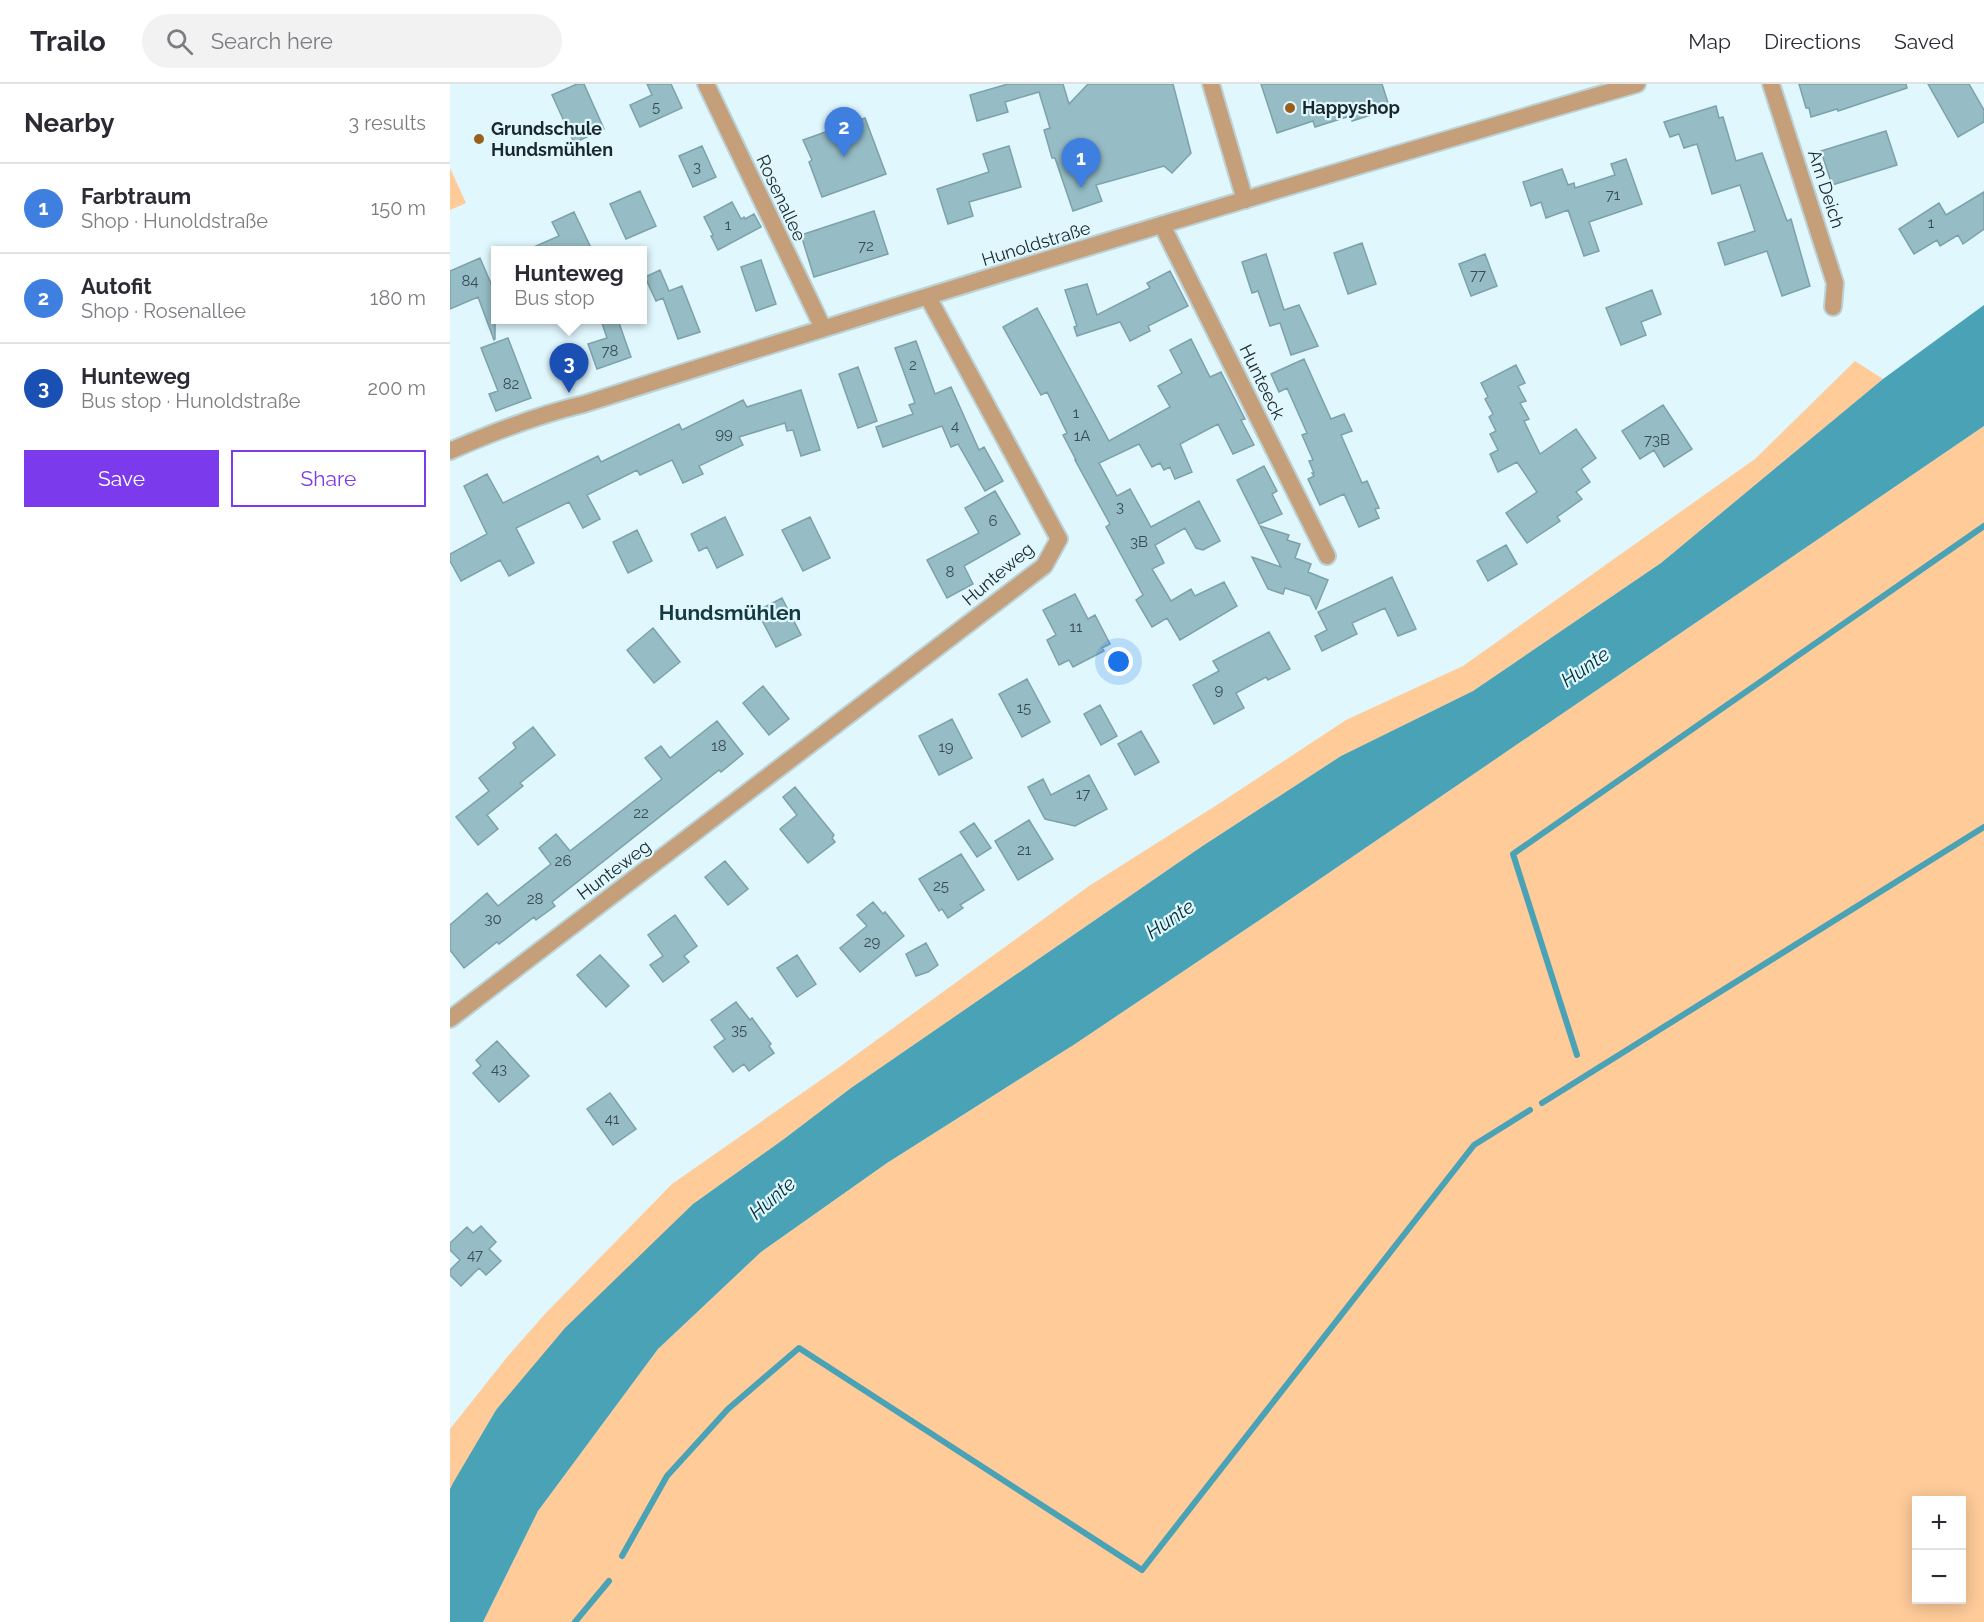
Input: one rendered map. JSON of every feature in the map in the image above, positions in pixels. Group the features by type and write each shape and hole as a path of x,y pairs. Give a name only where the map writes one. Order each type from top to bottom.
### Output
{"street":[{"name":"Rosenallee","path":"706,84 823,328"},
{"path":"1211,84 1245,200"},
{"name":"Hunoldstraße","path":"450,451 471,441 562,409 823,328 1637,84"},
{"name":"Am Deich","path":"1771,84 1835,283 1833,307"},
{"name":"Hunteeck","path":"1162,225 1327,556"},
{"name":"Hunteweg","path":"450,1019 1044,566 1059,539 928,297"}],"shaded area":[{"path":"450,168 466,203 450,210"},
{"path":"1855,361 1883,379 1661,563 1473,691 1341,756 1201,847 851,1088 693,1204 633,1264 496,1410 450,1489 450,1429 544,1315 672,1184 838,1068 1089,886 1346,720 1463,666 1755,459"},
{"path":"1984,426 1984,1622 483,1622 538,1511 658,1349 761,1252 887,1163 1075,1044"}],"water":[{"name":"Hunte","path":"1984,305 1984,426 1267,915 1075,1044 887,1163 761,1252 658,1349 538,1511 483,1622 450,1622 450,1489 453,1483 496,1410 565,1328 693,1204 851,1088 1201,847 1341,756 1473,691 1661,563 1883,379"}],"building":[{"path":"577,84 584,84 604,129 574,143 552,95"},
{"path":"647,84 671,84 682,108 640,127 630,105 652,95"},
{"path":"1008,84 1063,84 1069,104 1088,84 1173,84 1191,153 1172,173 1164,166 1096,185 1102,201 1073,211 1055,158 1052,158 1044,130 1050,128 1039,92 1005,102 1008,112 977,121 970,95"},
{"path":"1261,84 1382,84 1390,109 1352,121 1350,116 1315,127 1313,121 1277,133"},
{"path":"1799,84 1906,84 1907,88 1838,111 1837,109 1811,117"},
{"path":"1928,84 1969,84 1984,110 1984,122 1958,137"},
{"path":"1716,106 1719,118 1723,117 1736,161 1762,153 1787,221 1791,219 1810,286 1782,296 1767,251 1725,265 1718,243 1755,231 1740,185 1712,194 1697,144 1684,148 1679,134 1670,137 1664,122"},
{"path":"865,118 886,174 822,197 809,162 812,160 803,140"},
{"path":"1886,131 1897,165 1832,185 1821,151"},
{"path":"702,146 716,177 693,187 679,156"},
{"path":"1009,146 1021,187 969,202 973,216 948,224 937,189 989,172 983,154"},
{"path":"1626,159 1642,204 1589,222 1599,251 1584,256 1568,210 1546,218 1541,202 1531,206 1523,182 1562,169 1568,185 1574,183 1575,188 1615,175 1611,164"},
{"path":"640,191 656,226 626,239 610,204"},
{"path":"1984,192 1984,229 1963,244 1958,235 1940,246 1937,240 1914,254 1899,229 1939,203 1946,215"},
{"path":"732,202 741,219 754,214 761,227 718,250 704,217"},
{"path":"874,211 888,254 814,277 801,235"},
{"path":"574,212 590,246 536,246 559,236 552,222"},
{"path":"1362,243 1376,284 1348,294 1334,253"},
{"path":"1266,254 1284,310 1299,305 1318,346 1291,355 1280,323 1270,326 1258,291 1252,293 1242,262"},
{"path":"1485,254 1497,286 1471,296 1459,264"},
{"path":"480,258 491,284 491,324 495,324 494,340 478,297 450,309 450,271"},
{"path":"761,260 776,304 756,311 741,267"},
{"path":"660,270 669,291 682,286 700,332 678,339 663,298 656,301 647,276"},
{"path":"1170,271 1188,306 1148,326 1150,331 1130,341 1120,322 1077,336 1074,327 1077,326 1065,290 1087,284 1097,315 1150,288 1147,283"},
{"path":"1652,290 1661,314 1641,322 1646,335 1621,345 1606,308"},
{"path":"1037,308 1109,441 1170,407 1158,386 1182,373 1170,350 1191,339 1210,377 1221,372 1245,419 1241,420 1254,445 1233,454 1218,424 1180,444 1192,472 1175,479 1170,467 1164,470 1160,463 1152,467 1139,444 1099,463 1117,496 1130,489 1151,527 1199,501 1220,541 1203,550 1196,548 1185,528 1155,545 1164,563 1152,569 1171,601 1191,589 1195,596 1224,582 1237,606 1180,640 1167,618 1152,627 1136,600 1143,595 1106,527 1110,524 1063,435 1067,433 1047,392 1041,395 1003,327"},
{"path":"602,324 619,324 631,357 597,369 588,344 607,338"},
{"path":"508,338 531,398 496,411 489,394 498,391 481,348"},
{"path":"916,341 935,394 951,387 979,450 984,447 1003,481 985,491 958,444 951,447 942,426 883,447 876,427 913,414 909,405 915,403 895,348"},
{"path":"1304,359 1331,419 1344,414 1352,431 1341,435 1362,483 1367,481 1379,508 1375,509 1379,518 1359,527 1344,494 1320,505 1308,479 1314,476 1312,473 1314,473 1309,461 1313,460 1302,435 1307,433 1287,388 1279,392 1271,374"},
{"path":"1516,365 1525,383 1518,386 1526,401 1520,403 1529,419 1524,421 1540,454 1576,429 1596,458 1581,469 1590,482 1576,492 1582,499 1557,517 1560,521 1527,543 1506,513 1537,492 1517,462 1498,472 1490,454 1498,450 1490,434 1496,431 1489,417 1493,414 1485,399 1488,397 1481,383"},
{"path":"858,367 877,421 858,428 839,374"},
{"path":"801,390 820,450 801,456 793,430 787,431 785,423 739,437 743,445 699,466 703,474 683,483 672,460 640,475 637,470 587,495 600,519 583,528 569,502 516,528 534,563 509,576 500,560 461,581 450,561 450,554 487,534 464,486 487,474 503,503 598,456 601,462 679,424 682,430 743,400 747,407"},
{"path":"1663,405 1692,449 1664,467 1654,450 1640,459 1622,431"},
{"path":"1264,466 1277,491 1272,494 1282,514 1259,524 1237,480"},
{"path":"995,491 1020,534 964,566 973,584 947,598 927,560 979,533 965,508"},
{"path":"725,517 743,555 717,568 707,547 699,551 691,534"},
{"path":"810,517 830,558 803,571 782,530"},
{"path":"1260,526 1289,535 1287,540 1300,544 1295,558 1311,564 1308,572 1328,580 1316,609 1310,596 1285,588 1283,594 1268,589 1252,557 1281,567"},
{"path":"637,530 652,561 628,573 613,542"},
{"path":"1506,545 1517,564 1488,581 1477,561"},
{"path":"1392,577 1416,629 1398,636 1385,608 1352,623 1357,634 1322,651 1315,636 1327,630 1318,612"},
{"path":"1075,594 1088,619 1095,615 1110,644 1102,648 1104,651 1073,667 1069,660 1059,665 1047,640 1056,635 1043,610"},
{"path":"782,598 801,635 776,647 757,611"},
{"path":"653,628 680,662 654,683 627,650"},
{"path":"1269,632 1290,669 1268,680 1266,677 1236,693 1244,708 1214,724 1193,685 1219,671 1213,661"},
{"path":"1027,679 1050,722 1022,737 999,694"},
{"path":"763,686 789,719 769,735 743,703"},
{"path":"1100,705 1117,736 1101,745 1084,714"},
{"path":"952,719 972,758 939,775 919,736"},
{"path":"717,721 743,754 721,772 719,770 552,902 555,906 536,920 534,917 499,944 497,942 464,968 450,950 450,925 487,893 498,906 551,864 539,848 556,834 570,851 662,779 645,758 661,746 670,758"},
{"path":"533,727 555,755 520,783 523,786 487,815 498,829 478,845 456,817 489,791 479,778 516,748 513,743"},
{"path":"1141,731 1159,762 1135,775 1118,744"},
{"path":"1089,775 1107,809 1075,826 1045,819 1028,787 1043,779 1051,795"},
{"path":"795,787 834,835 832,838 835,842 808,863 780,829 797,815 783,797"},
{"path":"1029,820 1053,859 1018,880 995,841"},
{"path":"974,823 991,848 977,857 960,832"},
{"path":"961,854 984,890 960,905 963,908 948,918 942,909 939,911 919,879"},
{"path":"725,861 748,889 728,905 705,877"},
{"path":"873,902 883,914 885,912 904,936 860,972 840,948 867,926 857,915"},
{"path":"675,915 697,946 684,956 689,962 663,982 650,965 663,956 648,935"},
{"path":"926,943 938,965 916,976 906,954"},
{"path":"600,955 629,986 606,1007 577,975"},
{"path":"797,955 816,984 797,997 777,968"},
{"path":"736,1002 750,1020 752,1018 771,1044 769,1046 774,1053 749,1071 744,1064 733,1072 714,1047 725,1039 711,1020"},
{"path":"497,1041 529,1076 499,1102 473,1073 481,1066 476,1060"},
{"path":"610,1093 636,1129 613,1145 587,1109"},
{"path":"481,1226 496,1242 489,1249 501,1261 486,1275 479,1268 461,1286 450,1275 450,1270 460,1260 450,1250 450,1243 467,1227 473,1233"}],"waterway":[{"path":"1577,1055 1513,854 1984,526"},
{"path":"1542,1103 1984,827"},
{"path":"622,1556 667,1476 728,1409 799,1348 1142,1570 1474,1145 1530,1110"},
{"path":"575,1622 609,1581"}],"place":[{"name":"Happyshop","path":"1290,108"},
{"name":"Grundschule Hundsmühlen","path":"479,139"},
{"name":"Autofit","path":"844,157"},
{"name":"Farbtraum","path":"1081,188"},
{"name":"Hunteweg","path":"569,393"}],"district":[{"name":"Hundsmühlen","path":"730,613"}]}
